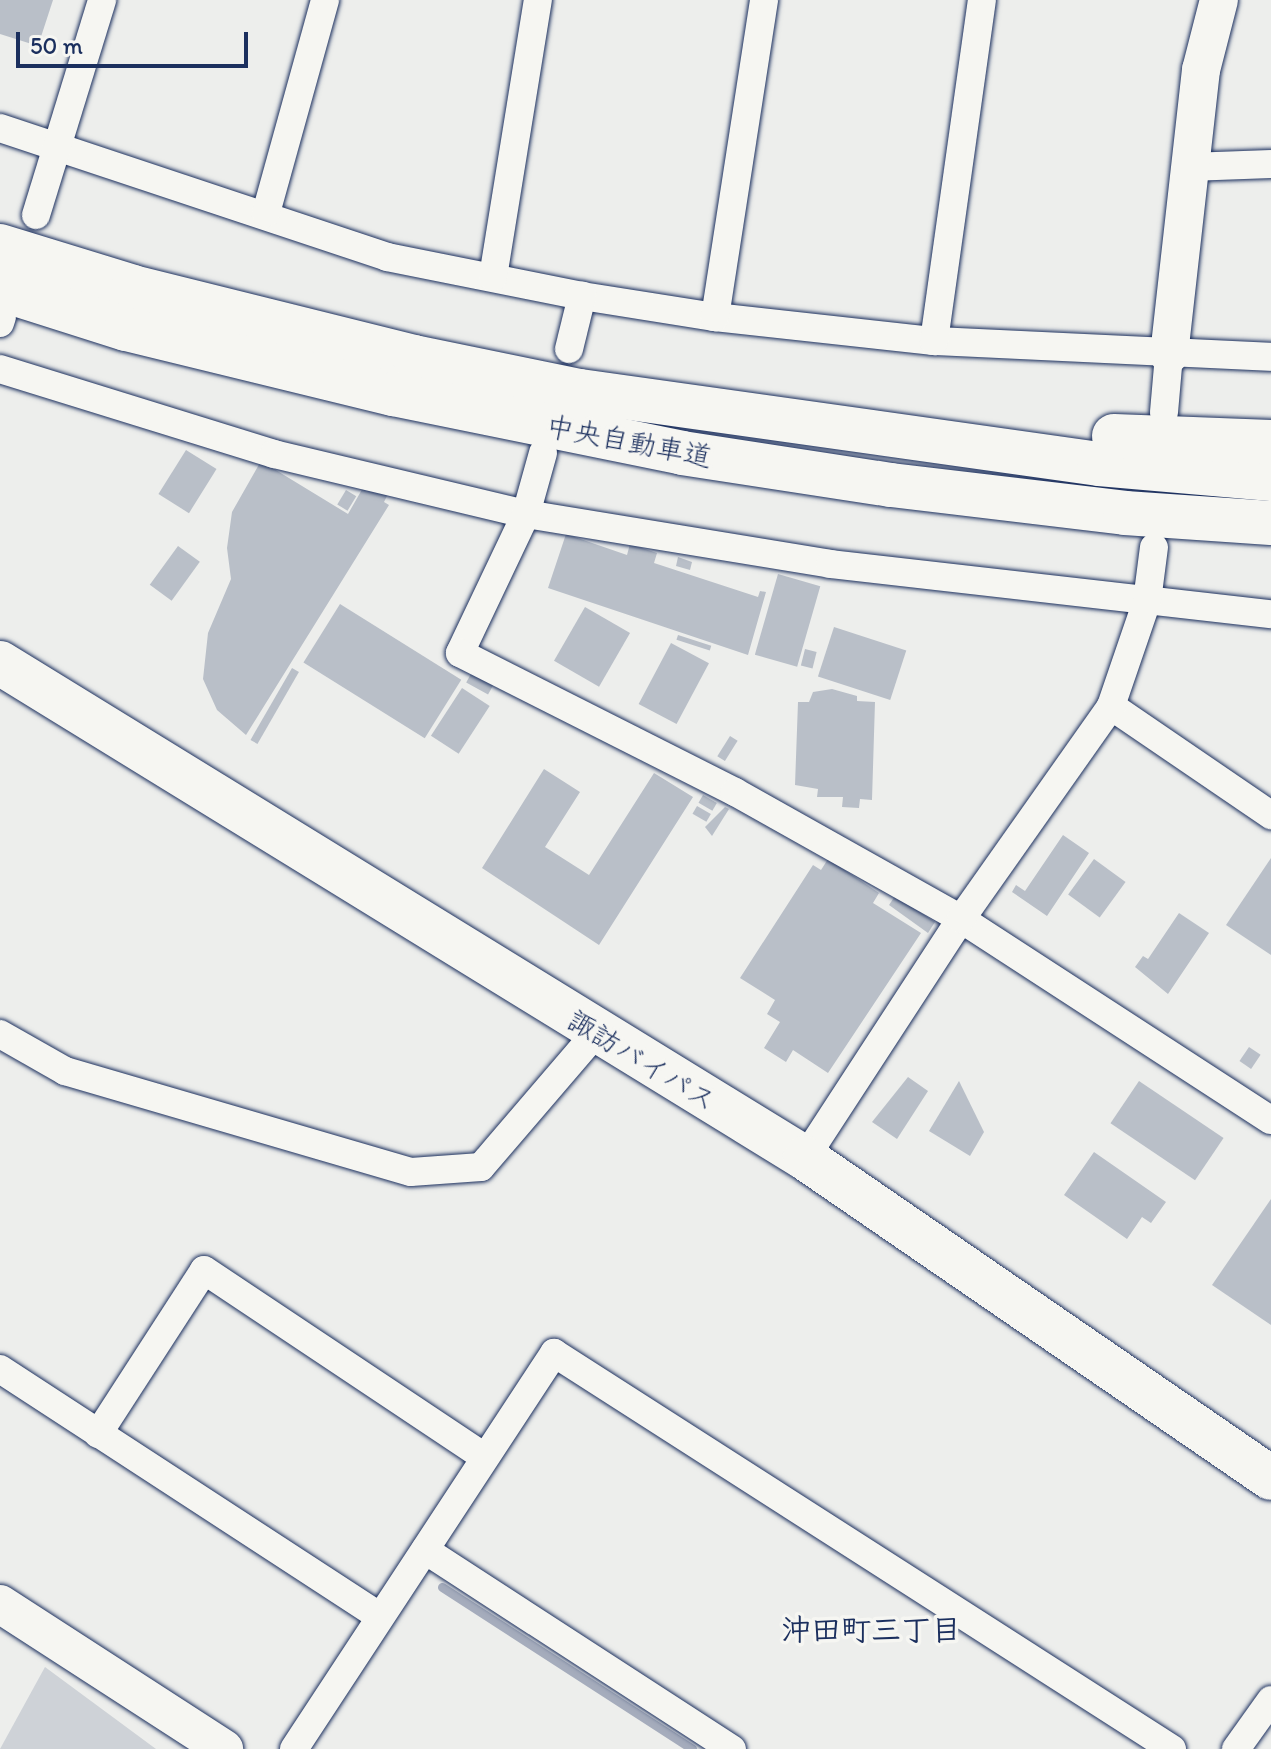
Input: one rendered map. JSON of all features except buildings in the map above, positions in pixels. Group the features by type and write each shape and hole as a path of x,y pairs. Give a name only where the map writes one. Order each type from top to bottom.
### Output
{"highway":[{"name":"中央自動車道","path":"0,246 133,287 414,357 668,405 1099,464 1271,479"},
{"name":"中央自動車道","path":"1,310 126,329 393,394 682,453 906,487 1125,513 1271,523"},
{"path":"668,405 1222,443 1271,442"},
{"name":"諏訪バイパス","path":"0,663 596,1033 805,1158 1271,1478"}],"street":[{"path":"36,215 102,0"},
{"path":"266,213 325,0"},
{"path":"493,277 538,0"},
{"path":"715,317 764,0"},
{"path":"934,341 982,0"},
{"path":"1164,412 1201,70 1219,0"},
{"path":"0,128 266,213 387,257 582,296 715,317 934,341 1169,355 1271,357"},
{"path":"1189,167 1271,164"},
{"path":"569,349 582,296"},
{"path":"0,369 274,454 526,514 830,564 1271,614"},
{"path":"543,453 526,514 460,653 735,792 961,919 1271,1120"},
{"path":"805,1158 961,919 1111,706 1147,601 1154,547"},
{"path":"1111,706 1271,815"},
{"path":"0,1034 65,1071 411,1172 481,1167 596,1033"},
{"path":"98,1434 204,1270 484,1457"},
{"path":"294,1749 554,1353 1172,1749"},
{"path":"0,1369 379,1616"},
{"path":"425,1550 732,1749"},
{"path":"0,1604 224,1749"},
{"path":"1236,1749 1271,1700"}],"shaded area":[{"path":"45,1667 156,1749 0,1749"}],"waterway":[{"path":"442,1587 692,1749"}],"district":[{"name":"沖田町三丁目","path":"871,1630"}]}
